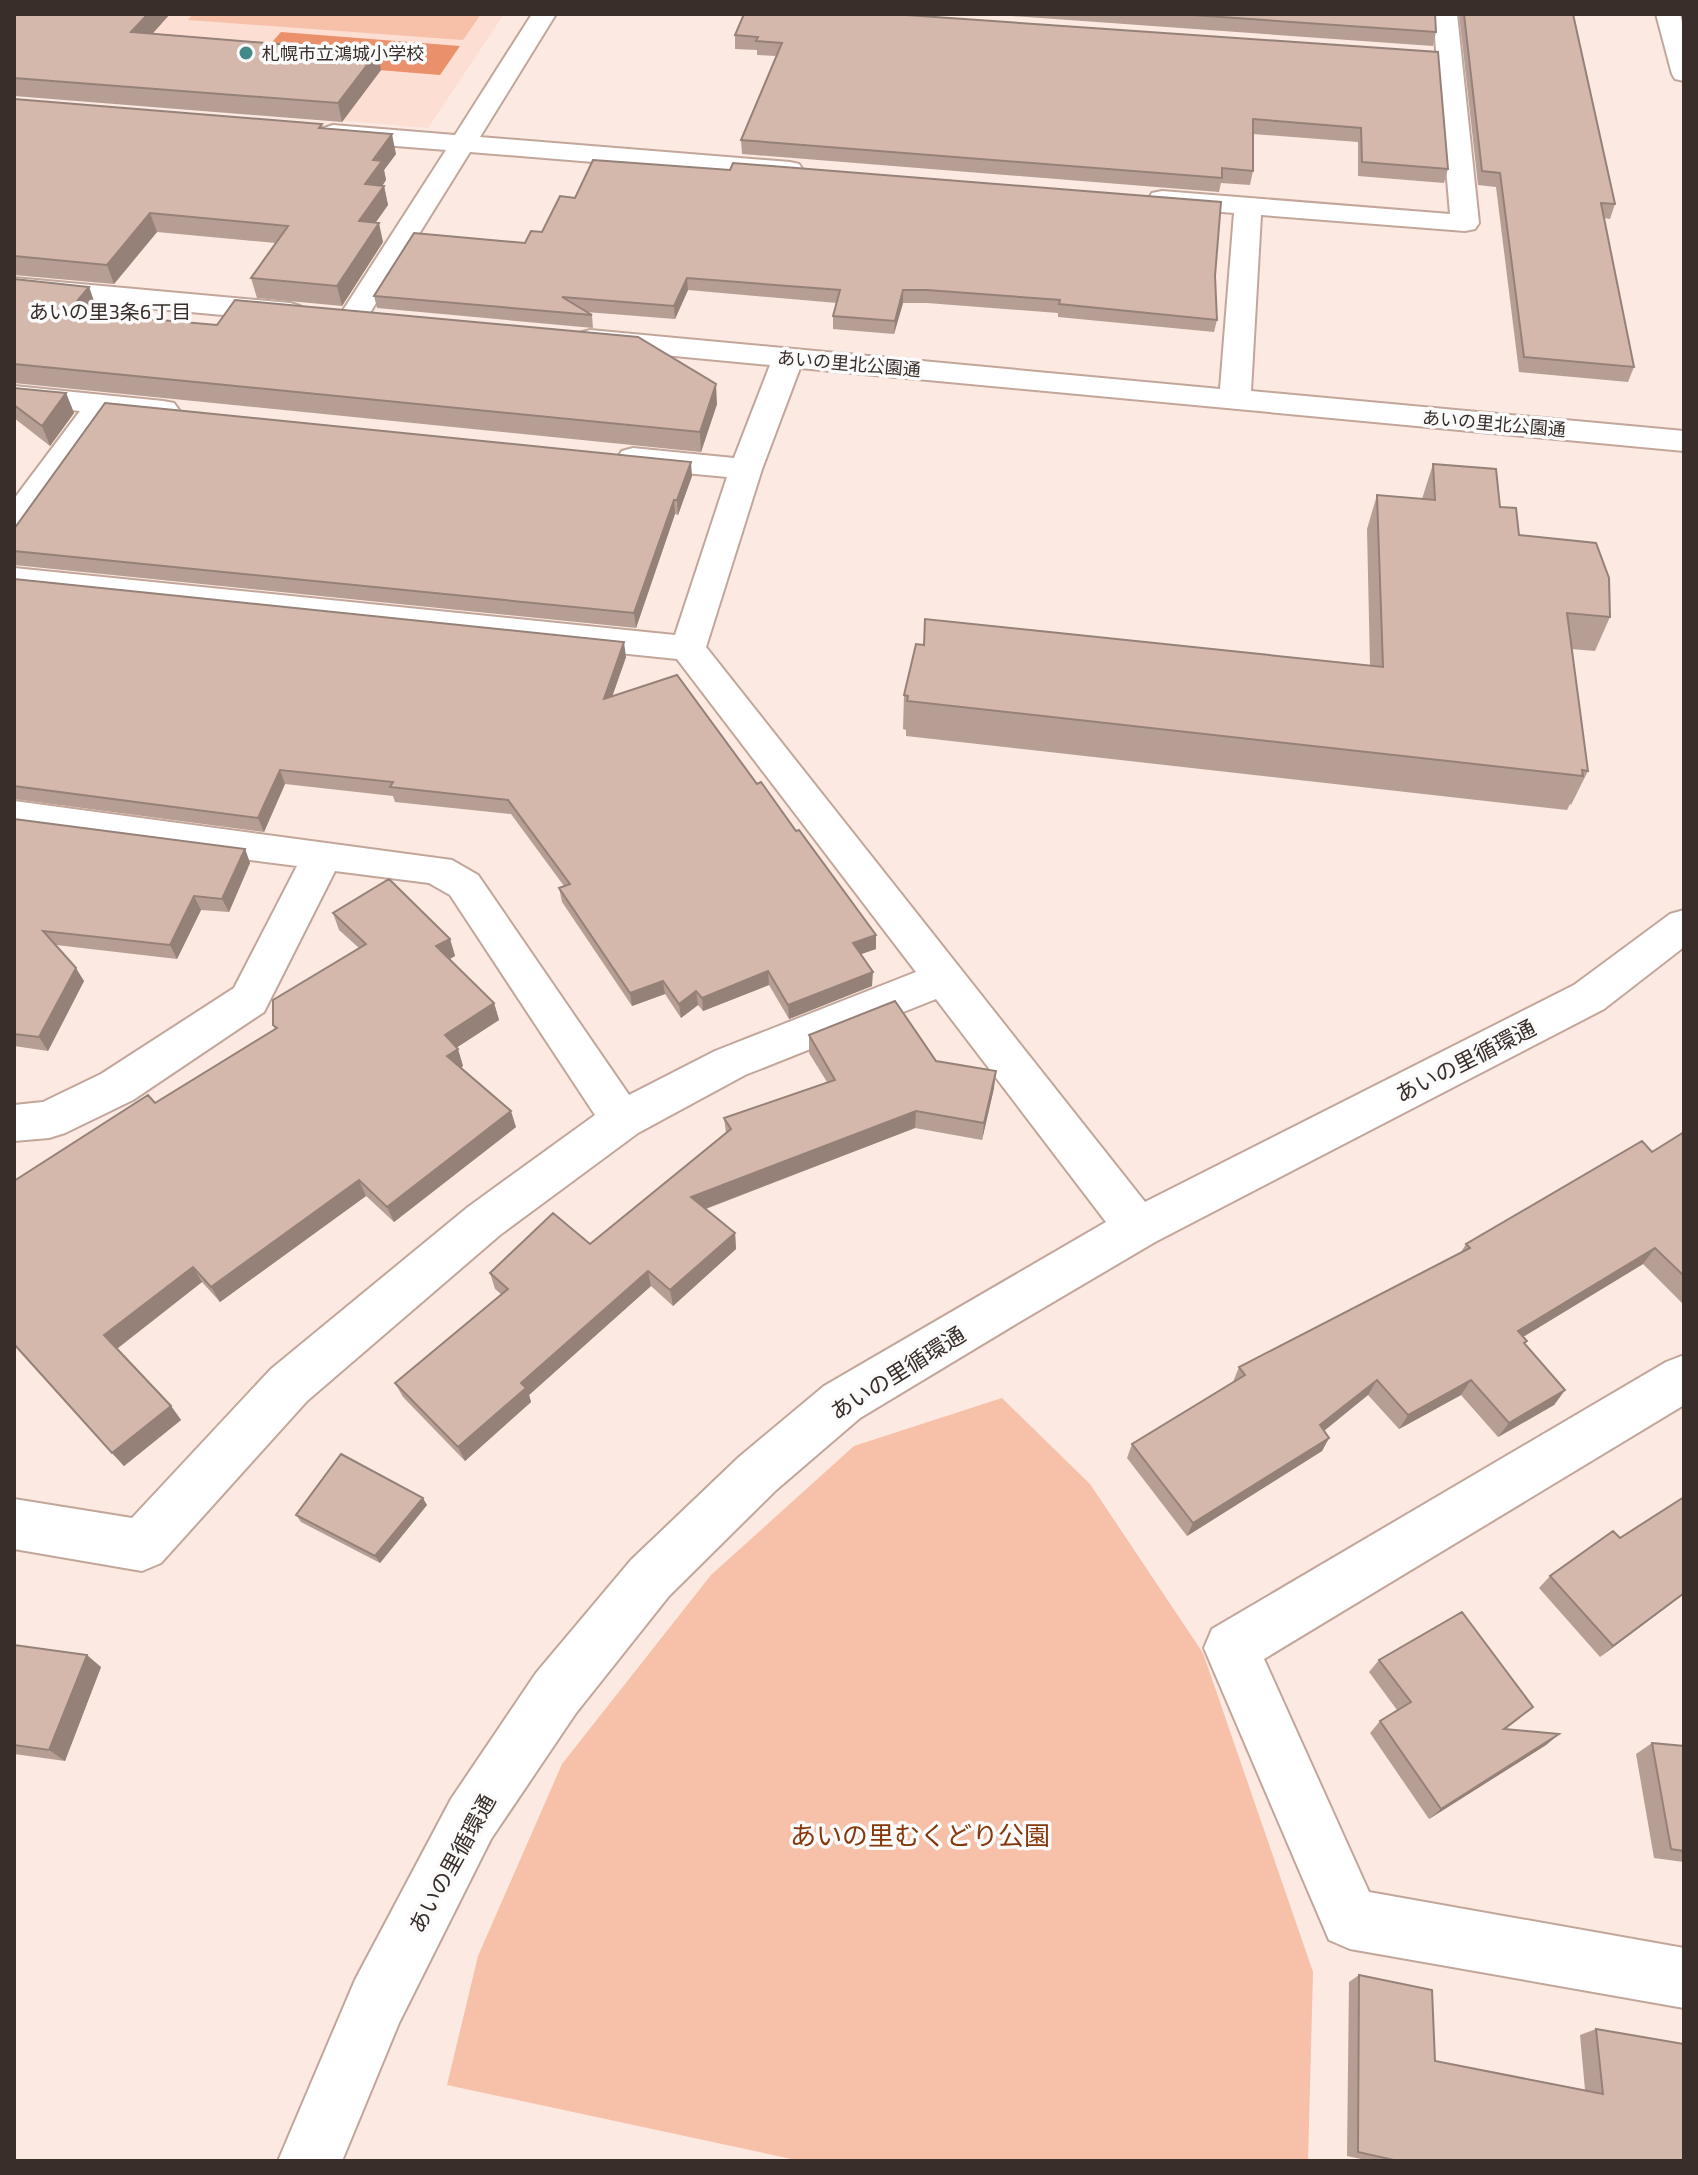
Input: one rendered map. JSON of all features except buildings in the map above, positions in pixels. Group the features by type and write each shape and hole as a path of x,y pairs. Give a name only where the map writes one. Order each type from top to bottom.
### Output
{"street":[{"path":"353,318 544,14"},
{"path":"1138,198 1465,223 1445,14"},
{"path":"1668,14 1684,74"},
{"path":"1418,55 1449,57"},
{"path":"307,131 823,173"},
{"path":"1235,399 1248,206"},
{"path":"14,287 384,321"},
{"name":"あいの里北公園通","path":"555,336 1684,441"},
{"path":"688,648 746,469 788,358"},
{"path":"14,395 196,413"},
{"path":"14,522 101,404"},
{"path":"605,455 746,469"},
{"path":"14,579 688,648 1138,1228"},
{"path":"14,815 438,870 464,885 622,1120"},
{"path":"14,1123 49,1120 117,1087 249,1000 323,855"},
{"name":"あいの里循環通","path":"310,2161 377,2002 471,1819 556,1693 650,1578 757,1474 842,1402 1138,1228 1589,997 1684,925"},
{"path":"14,1524 142,1545 289,1385 484,1221 622,1120 730,1063 945,978"},
{"path":"1684,1378 1231,1648 1350,1919 1684,1978"}],"shaded area":[{"name":"札幌市立鴻城小学校","path":"14,14 504,14 428,128 14,92"},
{"path":"281,32 460,46 440,75 256,60"}],"green space":[{"path":"193,14 481,14 463,40 188,20"},
{"name":"あいの里むくどり公園","path":"1002,1398 1090,1484 1203,1653 1313,1972 1308,2161 801,2161 447,2085 478,1956 562,1764 711,1575 854,1446"}],"place":[{"name":"札幌市立鴻城小学校","path":"246,53"}],"district":[{"name":"あいの里3条6丁目","path":"110,311"}]}
